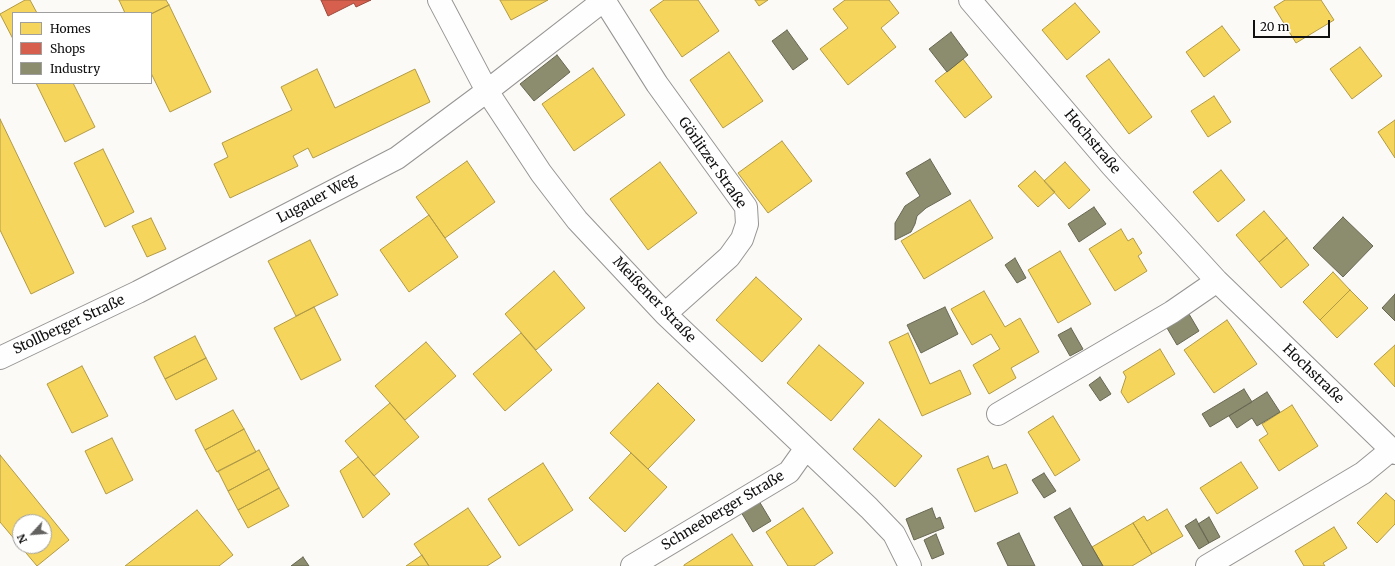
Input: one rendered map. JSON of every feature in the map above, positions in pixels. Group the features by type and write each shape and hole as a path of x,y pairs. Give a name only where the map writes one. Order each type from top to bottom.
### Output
{"street":[{"name":"Meißener Straße","path":"439,0 487,91 541,173 577,220 666,314 869,508 894,534 910,566"},
{"name":"Lugauer Weg","path":"138,292 397,158 487,91 604,0"},
{"name":"Görlitzer Straße","path":"604,0 657,84 746,207 747,224 742,239 729,257 666,314"},
{"name":"Hochstraße","path":"970,0 1112,166 1217,281 1393,452 1363,473 1207,566"},
{"path":"998,414 1172,312 1217,281"},
{"name":"Stollberger Straße","path":"0,358 138,292"},
{"name":"Schneeberger Straße","path":"632,566 789,472 806,448"}],"building: Homes":[{"path":"25,0 30,0 36,12 12,12 12,37 0,14"},
{"path":"119,0 166,0 169,5 152,14 152,12 125,12"},
{"path":"500,0 548,0 511,20"},
{"path":"664,0 698,0 719,31 682,57 650,10"},
{"path":"755,0 768,0 759,6"},
{"path":"845,0 889,0 899,13 881,28 896,47 848,85 820,49 848,28 833,9"},
{"path":"1285,0 1321,0 1334,20 1296,43 1274,7"},
{"path":"1075,3 1100,32 1067,60 1042,30"},
{"path":"169,5 211,92 170,112 152,75 152,14"},
{"path":"1222,26 1240,50 1204,77 1186,52"},
{"path":"1360,47 1382,76 1352,99 1330,69"},
{"path":"729,52 763,101 723,128 690,80"},
{"path":"963,59 992,97 965,118 935,81"},
{"path":"1109,59 1152,117 1129,134 1086,76"},
{"path":"593,68 625,115 574,151 542,104"},
{"path":"317,69 335,108 415,69 430,102 313,158 308,148 293,156 298,166 230,198 214,164 228,157 222,143 292,110 281,87"},
{"path":"36,84 74,84 95,127 65,142"},
{"path":"1214,96 1231,122 1208,137 1191,111"},
{"path":"0,119 74,273 31,294 0,230"},
{"path":"1395,120 1395,158 1378,132"},
{"path":"782,141 812,181 768,213 738,173"},
{"path":"103,149 134,212 105,227 74,163"},
{"path":"467,161 495,202 445,238 416,197"},
{"path":"660,162 697,213 648,250 610,199"},
{"path":"1065,162 1090,190 1069,209 1044,181"},
{"path":"1221,170 1245,200 1218,222 1193,192"},
{"path":"1035,171 1055,192 1038,207 1018,186"},
{"path":"970,200 993,238 924,279 901,241"},
{"path":"1264,211 1287,238 1259,262 1236,235"},
{"path":"429,215 458,257 409,292 380,250"},
{"path":"151,218 166,249 147,257 132,226"},
{"path":"1121,229 1128,241 1133,238 1142,253 1138,256 1147,271 1115,291 1089,249"},
{"path":"1287,238 1309,265 1281,288 1259,262"},
{"path":"310,240 338,295 296,316 268,261"},
{"path":"1060,251 1091,304 1058,323 1028,270"},
{"path":"554,271 585,308 536,350 505,314"},
{"path":"1333,272 1350,290 1320,320 1303,302"},
{"path":"756,277 802,319 762,362 716,320"},
{"path":"1350,290 1368,308 1337,338 1320,320"},
{"path":"984,291 1005,327 1020,318 1039,352 1011,368 1016,378 989,394 973,365 1000,349 991,334 972,345 951,309"},
{"path":"314,307 341,360 301,380 274,328"},
{"path":"1227,320 1257,364 1214,393 1184,350"},
{"path":"521,333 552,370 505,411 473,374"},
{"path":"908,333 930,384 960,370 971,394 922,416 889,342"},
{"path":"195,336 206,358 165,379 154,357"},
{"path":"426,342 456,376 405,420 375,386"},
{"path":"819,345 864,383 831,421 787,383"},
{"path":"1395,345 1395,387 1374,364"},
{"path":"1160,349 1175,374 1128,403 1121,392 1126,377 1123,372"},
{"path":"206,358 217,379 176,400 165,379"},
{"path":"82,366 108,416 72,433 47,384"},
{"path":"658,383 695,420 648,469 610,433"},
{"path":"390,403 419,437 374,476 345,441"},
{"path":"1292,405 1318,446 1279,471 1259,440 1268,434 1262,424"},
{"path":"233,410 244,429 205,450 195,430"},
{"path":"1053,416 1080,460 1055,476 1028,432"},
{"path":"879,419 922,456 895,487 853,449"},
{"path":"244,429 256,452 217,472 205,450"},
{"path":"112,438 133,480 106,494 85,451"},
{"path":"259,450 269,469 228,491 218,471"},
{"path":"631,453 667,487 625,532 589,498"},
{"path":"0,455 48,514 12,514 12,536 0,522"},
{"path":"988,456 993,469 1006,464 1018,493 975,512 957,469"},
{"path":"358,457 390,494 363,518 340,471"},
{"path":"1241,462 1258,488 1217,514 1200,488"},
{"path":"543,463 573,510 519,546 488,499"},
{"path":"269,469 279,488 238,510 228,491"},
{"path":"279,488 289,506 248,528 238,510"},
{"path":"1386,493 1395,501 1395,524 1377,543 1357,523"},
{"path":"468,508 501,557 487,566 429,566 414,544"},
{"path":"803,508 833,553 814,566 788,566 766,532"},
{"path":"1167,509 1183,536 1152,554 1133,523 1144,516 1147,521"},
{"path":"197,510 233,555 219,566 125,566"},
{"path":"52,519 69,540 52,554"},
{"path":"1133,523 1152,554 1132,566 1103,566 1092,547"},
{"path":"1334,527 1347,548 1323,563 1325,566 1304,566 1295,551"},
{"path":"732,534 753,566 684,566 684,565"},
{"path":"27,554 52,554 37,566"},
{"path":"422,555 429,566 406,566"}],"building: Shops":[{"path":"321,0 371,0 356,7 354,3 328,16"}],"building: Industry":[{"path":"787,30 808,59 793,70 772,41"},
{"path":"951,32 968,55 947,72 929,49"},
{"path":"557,55 570,72 534,101 520,84"},
{"path":"930,159 951,194 926,208 917,216 911,232 895,240 895,223 905,206 920,196 906,173"},
{"path":"1094,207 1106,224 1079,242 1068,224"},
{"path":"1343,217 1373,246 1343,277 1313,248"},
{"path":"1015,258 1026,278 1017,283 1005,265"},
{"path":"1395,294 1395,321 1382,308"},
{"path":"945,307 958,334 921,353 907,325"},
{"path":"1189,314 1199,331 1177,345 1167,328"},
{"path":"1071,328 1083,349 1070,356 1058,335"},
{"path":"1100,377 1111,394 1100,401 1089,385"},
{"path":"1244,389 1252,402 1210,427 1202,414"},
{"path":"1267,392 1280,412 1257,426 1252,418 1237,428 1229,416"},
{"path":"1044,473 1056,491 1044,498 1032,480"},
{"path":"759,501 771,521 753,532 741,512"},
{"path":"932,508 936,519 940,517 944,528 914,540 906,519"},
{"path":"1070,508 1103,566 1083,566 1054,517"},
{"path":"1209,517 1220,537 1209,543 1198,524"},
{"path":"1196,519 1209,543 1199,549 1185,526"},
{"path":"1019,533 1035,566 1008,566 997,543"},
{"path":"936,534 944,554 932,559 924,540"},
{"path":"303,557 309,566 291,566"}]}
